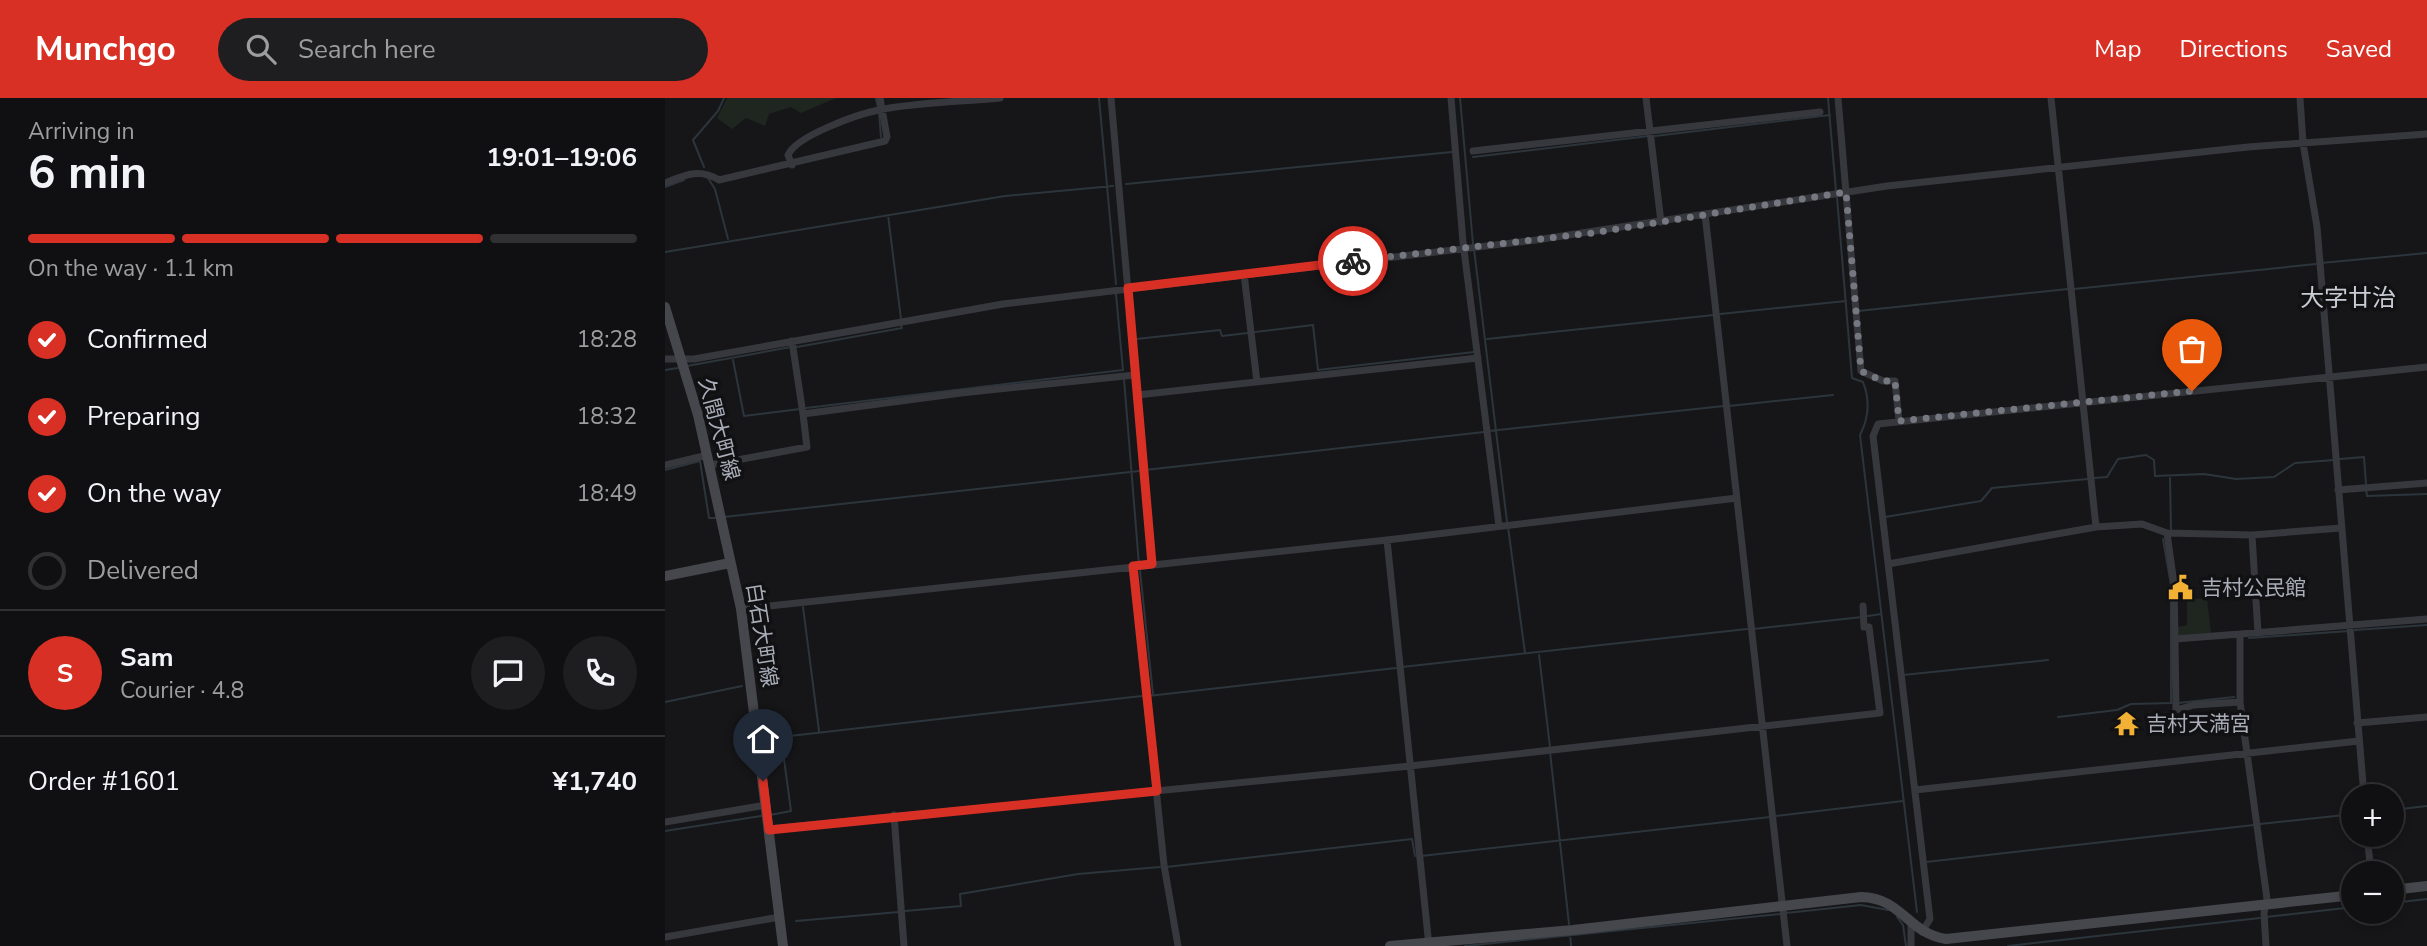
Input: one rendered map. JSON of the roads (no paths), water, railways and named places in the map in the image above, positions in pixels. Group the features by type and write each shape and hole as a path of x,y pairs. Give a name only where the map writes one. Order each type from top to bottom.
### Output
{"street":[{"path":"665,183 692,172 708,173 719,180 885,141 879,110 880,98"},
{"path":"792,165 788,155 790,150 820,131 879,110 1000,98"},
{"path":"1111,98 1152,564"},
{"path":"1451,98 1455,152 1470,248 1477,354 1487,431 1505,526"},
{"path":"1646,98 1661,222"},
{"path":"1837,98 1840,193 1861,371 1883,381 1895,381 1899,421"},
{"path":"2051,98 2097,527"},
{"path":"2300,98 2303,143 2320,262 2348,629 2363,784"},
{"path":"1473,151 1651,135 1820,112"},
{"path":"665,359 682,364 792,346 901,321 1128,288 1470,248 1661,222 1840,193 2059,167 2303,143 2427,134"},
{"path":"1705,214 1787,946"},
{"path":"1244,274 1257,382"},
{"name":"久間大町線","path":"665,307 709,460 730,563"},
{"path":"665,333 675,341"},
{"path":"665,465 807,447 792,346"},
{"path":"1137,395 1477,354"},
{"path":"1911,946 1917,928 1930,919 1873,436 1878,424 2427,368"},
{"path":"802,410 1135,375"},
{"path":"2338,491 2427,483"},
{"path":"741,609 1387,540 1737,498"},
{"path":"1888,564 2097,527 2142,524 2167,533 2252,535 2341,528"},
{"path":"2167,533 2174,584 2176,710 2193,705 2240,702"},
{"path":"2252,535 2258,633"},
{"path":"1387,540 1429,945"},
{"name":"白石大町線","path":"665,576 730,563 741,609 783,946"},
{"path":"1137,566 1146,701 1165,867 1178,946"},
{"path":"665,822 768,816 894,815 1410,766 1880,713 1870,627 1864,627 1863,612"},
{"path":"2175,639 2348,629 2427,619"},
{"path":"2241,634 2240,702 2259,825 2267,899 2264,913 2266,946"},
{"path":"2357,723 2427,717"},
{"path":"1915,790 2359,741"},
{"path":"894,815 904,946"},
{"path":"2404,889 2427,887"},
{"path":"1390,946 1429,945 1783,911 1876,898 1897,907 1917,928 1946,939 1965,939 2264,913 2341,898"},
{"path":"665,937 780,917"}],"waterway":[{"path":"704,167 693,140 718,111 724,98"},
{"path":"876,98 878,108"},
{"path":"1099,98 1116,284"},
{"path":"1460,98 1473,244"},
{"path":"1828,98 1836,191"},
{"path":"879,113 881,137"},
{"path":"1655,136 1830,115"},
{"path":"1473,157 1649,136"},
{"path":"1126,184 1452,152"},
{"path":"708,178 715,189 728,239"},
{"path":"665,187 684,180"},
{"path":"665,252 1005,196 1113,186"},
{"path":"1837,197 1852,378 1863,382 1867,395 1867,416 1860,435 1917,912"},
{"path":"888,215 901,319"},
{"path":"1474,249 1507,522"},
{"path":"2321,263 2427,253"},
{"path":"2074,289 2316,264"},
{"path":"1858,311 2068,289"},
{"path":"1116,294 1123,370"},
{"path":"1720,314 1846,301"},
{"path":"1487,339 1714,315"},
{"path":"797,347 902,328 901,325"},
{"path":"1255,332 1313,325 1318,370 1474,352"},
{"path":"1136,339 1220,330 1222,336 1248,333"},
{"path":"687,366 791,347"},
{"path":"733,360 744,416 800,409"},
{"path":"665,370 678,368"},
{"path":"806,408 1123,370"},
{"path":"1124,379 1139,565"},
{"path":"1729,406 1833,395"},
{"path":"1489,431 1724,406"},
{"path":"1145,470 1484,432"},
{"path":"2094,478 2107,477 2118,459 2146,455 2154,460 2155,476 2204,474 2236,479 2274,477 2295,463 2334,460"},
{"path":"2340,459 2364,457 2366,484"},
{"path":"665,470 700,461 709,518 715,518"},
{"path":"724,517 1139,471"},
{"path":"2170,478 2171,529"},
{"path":"1885,517 1981,501 1992,488 2088,479"},
{"path":"2366,489 2367,496 2427,494"},
{"path":"1508,527 1525,653"},
{"path":"2163,539 2171,585 2171,702"},
{"path":"1140,571 1153,694"},
{"path":"803,607 819,731"},
{"path":"1868,616 1881,614"},
{"path":"1753,629 1862,617"},
{"path":"2355,630 2427,625"},
{"path":"1402,667 1747,629"},
{"path":"2249,638 2349,631"},
{"path":"1539,655 1550,747"},
{"path":"1903,675 2048,660"},
{"path":"1148,696 1396,668"},
{"path":"665,702 742,686"},
{"path":"770,815 791,811 781,737 1142,696"},
{"path":"2178,703 2234,697"},
{"path":"2058,717 2117,710 2131,704 2172,703"},
{"path":"1550,752 1569,924"},
{"path":"1776,816 1903,801"},
{"path":"2404,809 2427,806"},
{"path":"2260,824 2341,815"},
{"path":"665,831 761,816"},
{"path":"1421,856 1770,817"},
{"path":"1926,862 2254,825"},
{"path":"1166,867 1412,839 1415,856"},
{"path":"905,911 961,906 960,894 1078,874 1160,867"},
{"path":"2404,902 2427,899"},
{"path":"1786,913 1861,905 1888,910"},
{"path":"2266,917 2341,908"},
{"path":"796,921 899,912"},
{"path":"1465,946 1780,914"},
{"path":"1897,917 1903,925 1906,946"},
{"path":"2008,946 2260,918"},
{"path":"1570,933 1571,946"}],"place":[{"name":"吉村公民館","path":"2181,588"},
{"name":"吉村天満宮","path":"2126,724"}],"district":[{"name":"大字廿治","path":"2348,298"}]}
